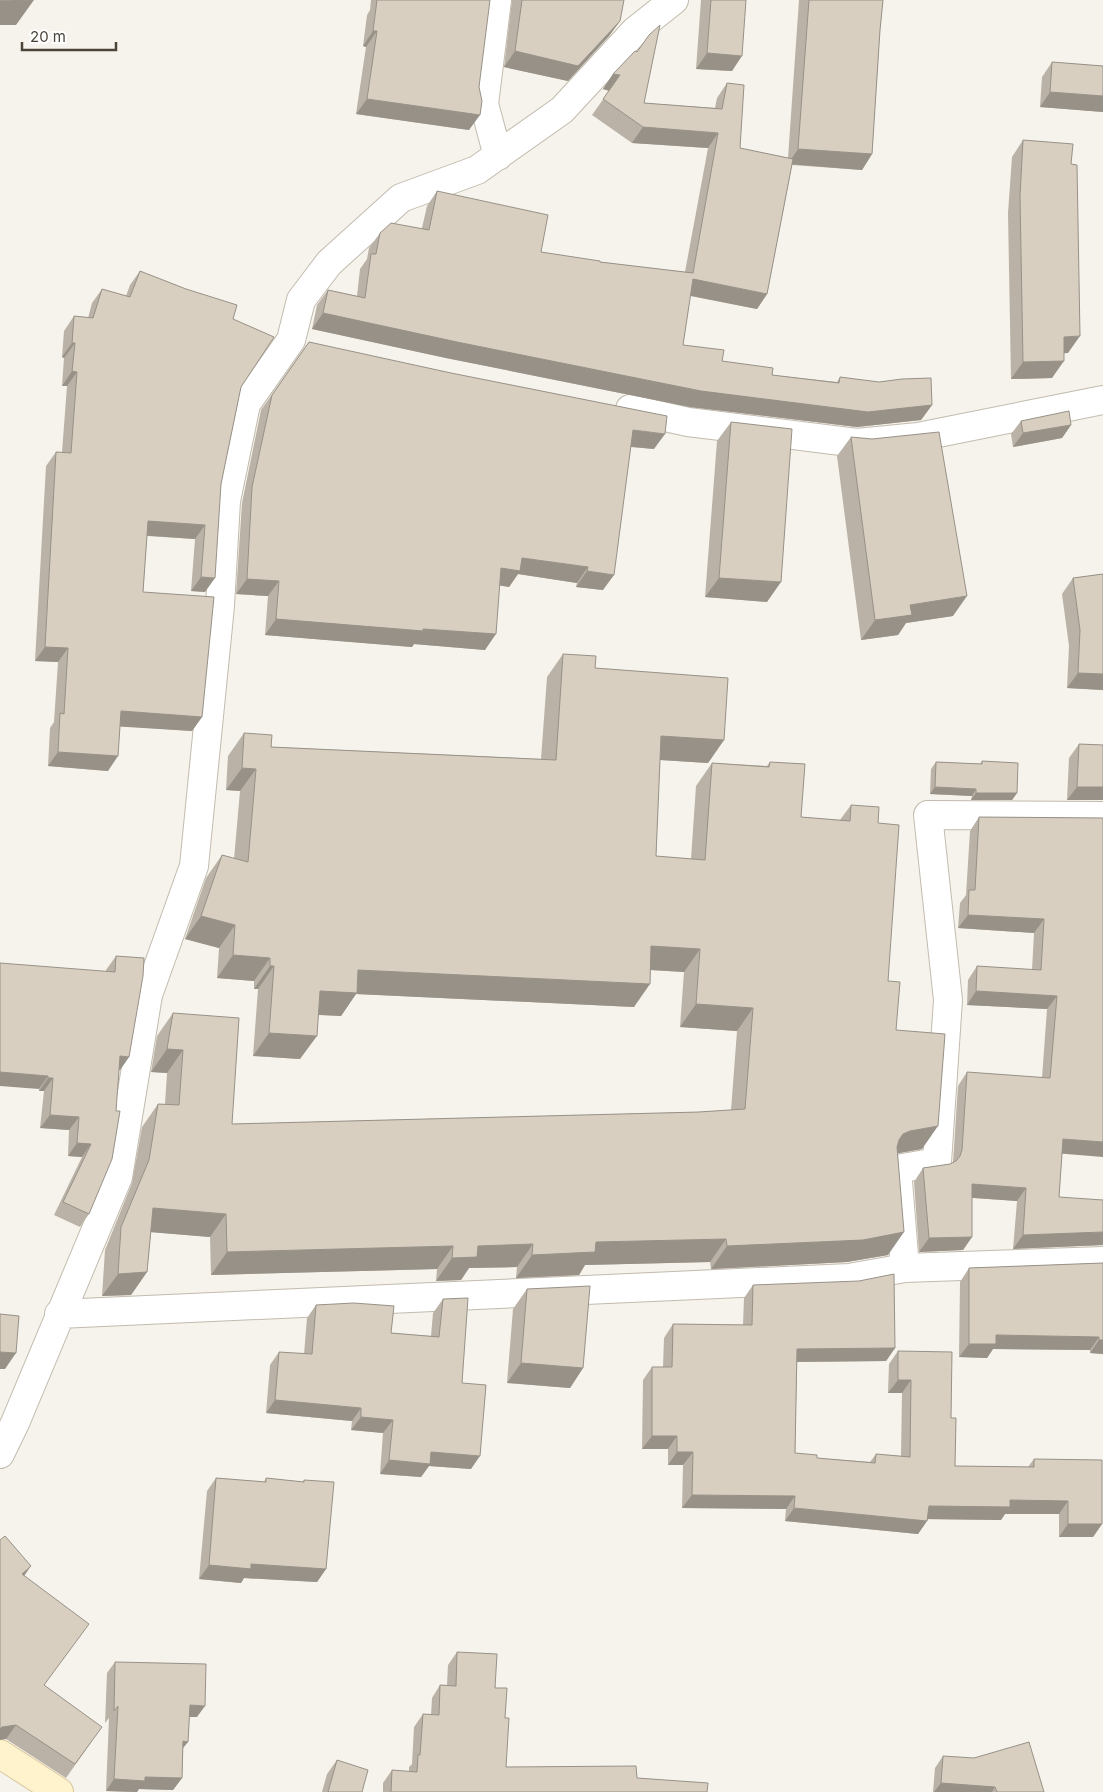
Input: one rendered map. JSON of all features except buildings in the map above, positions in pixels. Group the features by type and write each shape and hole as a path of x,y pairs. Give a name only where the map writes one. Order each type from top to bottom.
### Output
{"street":[{"path":"497,0 484,104 498,156"},
{"path":"0,1454 118,1177 148,995 194,866 220,606 226,501 246,404 291,340 301,300 330,264 401,198 477,170 562,110 635,31 674,0"},
{"path":"291,340 320,346"},
{"path":"606,404 688,422 857,443 918,436 1103,400"},
{"path":"906,1268 897,1169 937,1162 948,1000 928,815 1103,816"},
{"path":"60,1314 849,1278 906,1268 1103,1261"},
{"path":"0,1754 59,1792"}]}
